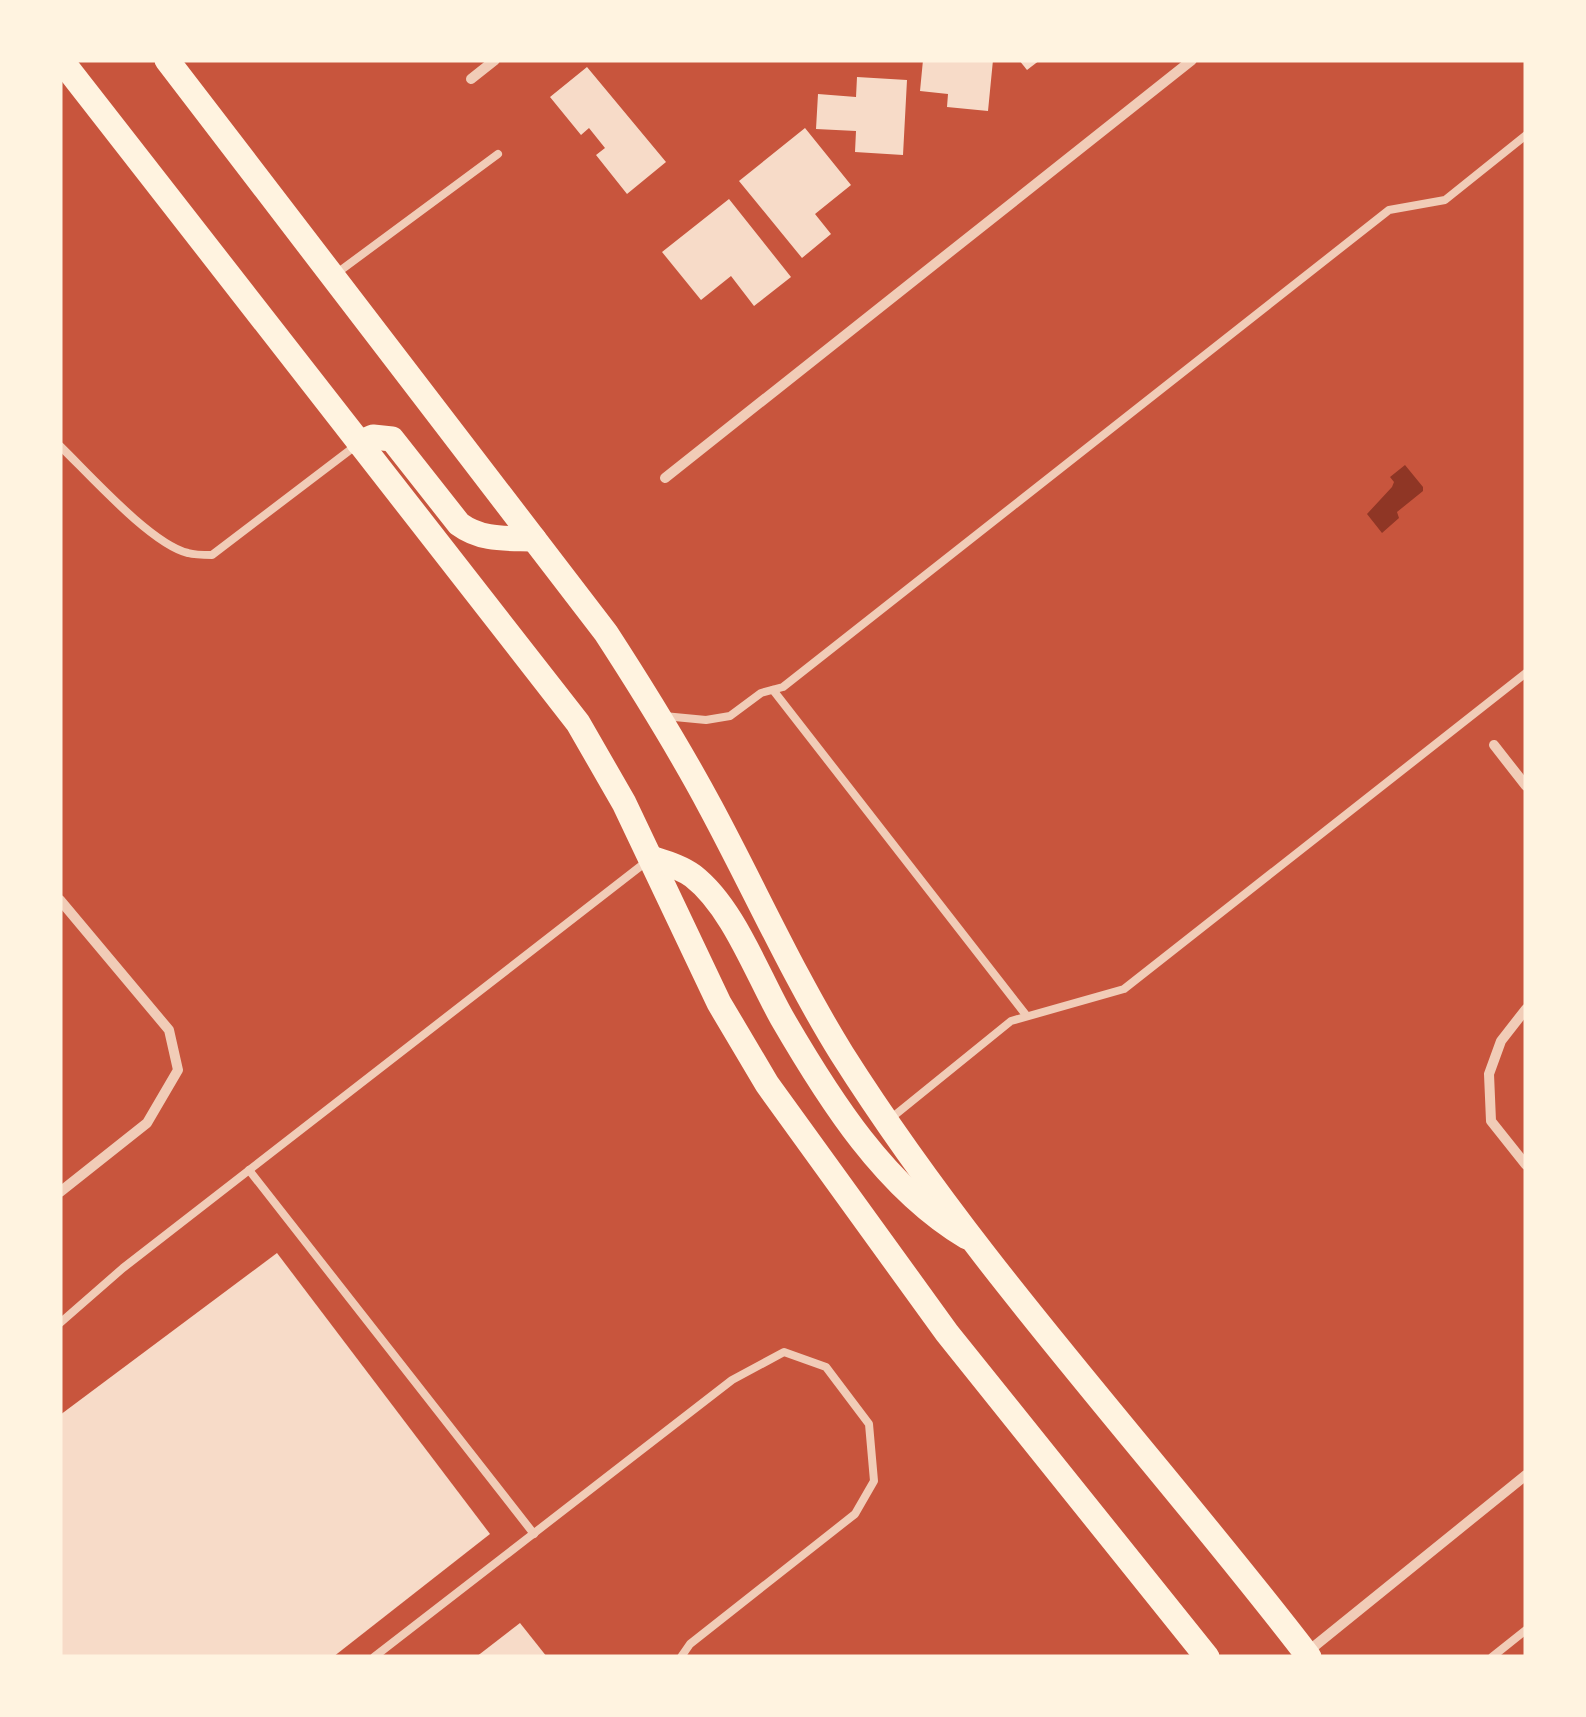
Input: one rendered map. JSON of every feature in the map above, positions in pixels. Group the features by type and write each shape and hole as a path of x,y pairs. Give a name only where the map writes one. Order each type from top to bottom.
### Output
{"main road":[{"path":"61,60 578,723 651,858 719,1002 767,1084 947,1333 1207,1657"},
{"path":"167,60 606,633 659,715 842,1053 888,1121 976,1242 1305,1656"},
{"path":"359,443 374,436 392,440 471,533 486,538 534,538"},
{"path":"651,858 695,877 723,908 782,1019 848,1121 898,1182 934,1217 976,1242"}],"street":[{"path":"471,79 495,60"},
{"path":"665,478 1192,60"},
{"path":"1494,745 1526,786"},
{"path":"60,900 169,1030 178,1070 147,1123 60,1192"},
{"path":"1526,1008 1501,1041 1489,1074 1491,1121 1526,1164"},
{"path":"1305,1656 1526,1476"}],"lane":[{"path":"659,715 706,720 730,716 761,693 783,687 1389,210 1445,200 1526,135"},
{"path":"333,276 498,154"},
{"path":"60,446 116,501 166,542 186,553 212,555 359,443"},
{"path":"888,1121 1012,1020 1124,989 1526,673"},
{"path":"773,690 1026,1015"},
{"path":"60,1324 123,1268 651,858"},
{"path":"249,1170 534,1534"},
{"path":"374,1657 732,1380 784,1352 826,1367 868,1424 874,1480 855,1514 690,1644 681,1657"},
{"path":"1492,1657 1526,1630"}],"shaded area":[{"path":"1405,465 1423,491 1397,512 1399,518 1382,533 1367,514 1392,487 1390,477"}],"building":[{"path":"923,60 993,60 988,111 947,107 948,94 920,91"},
{"path":"1019,60 1040,60 1027,70"},
{"path":"587,67 666,162 627,194 596,155 605,148 589,128 581,135 550,97"},
{"path":"857,77 907,80 903,155 855,152 856,131 816,129 818,94 856,97"},
{"path":"805,128 851,185 815,214 831,234 802,258 739,181"},
{"path":"729,199 791,277 754,306 731,276 701,300 662,252"},
{"path":"277,1253 490,1534 333,1657 60,1657 60,1415"},
{"path":"520,1623 547,1657 476,1657"}]}
